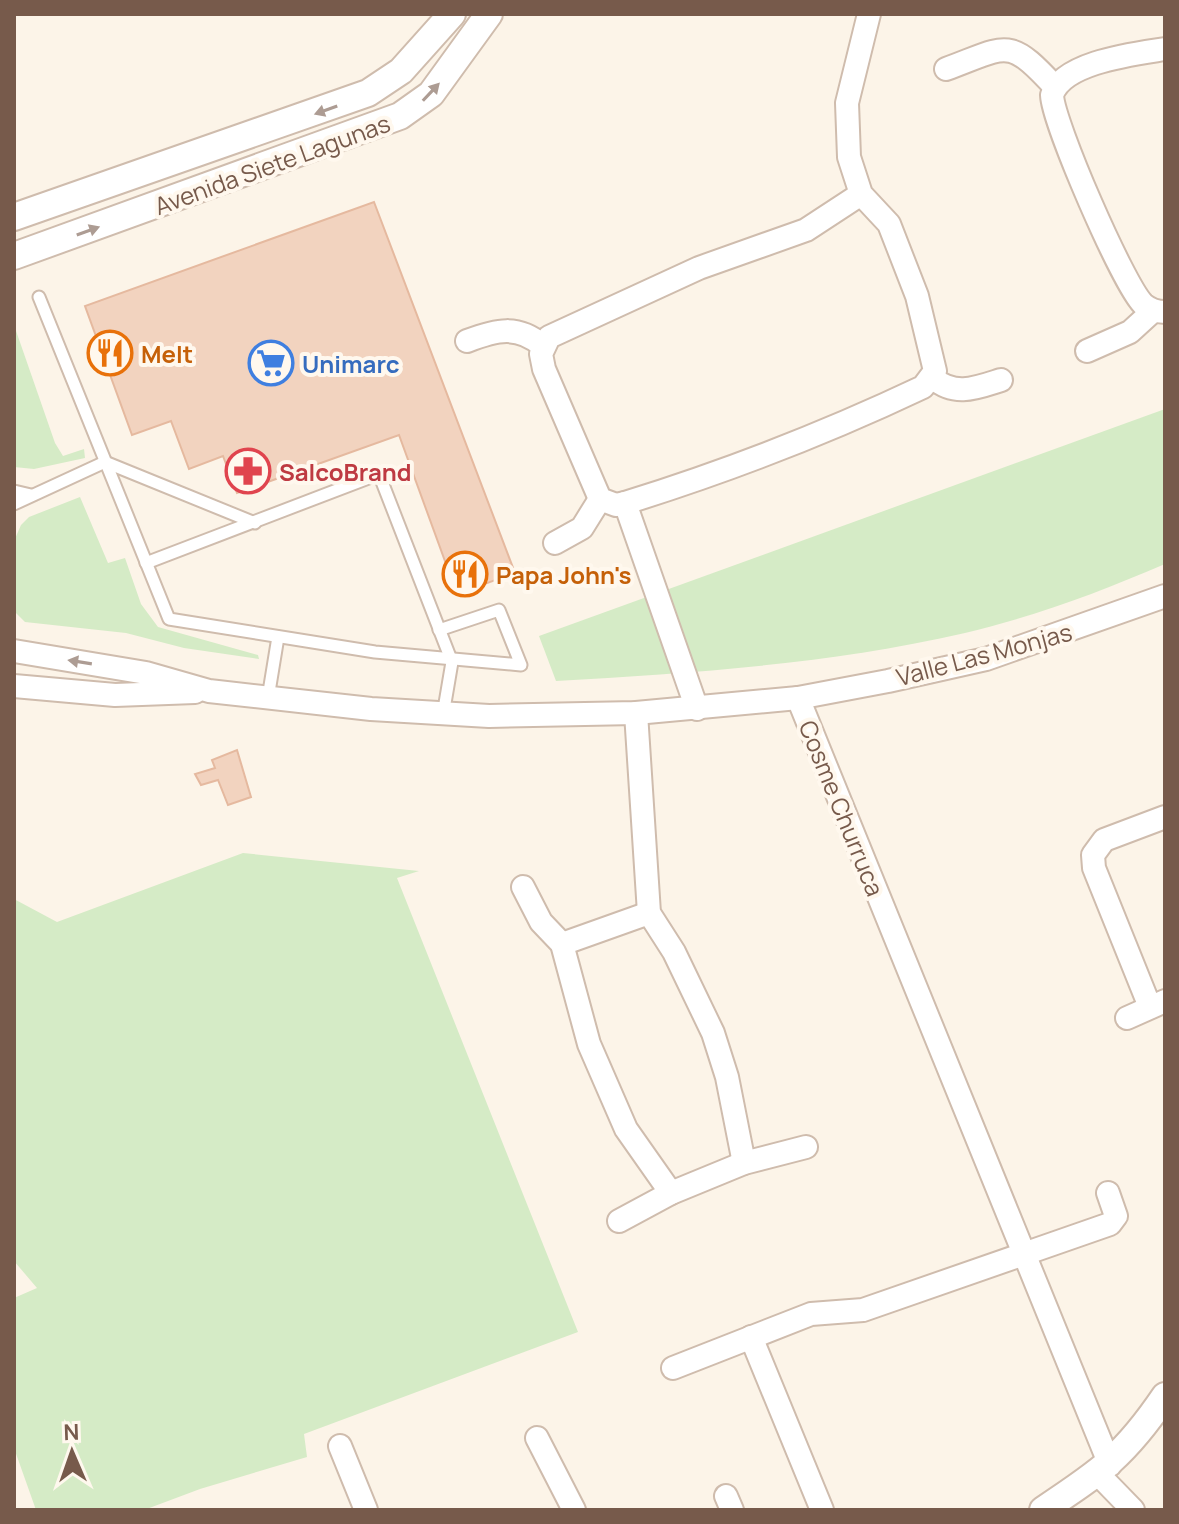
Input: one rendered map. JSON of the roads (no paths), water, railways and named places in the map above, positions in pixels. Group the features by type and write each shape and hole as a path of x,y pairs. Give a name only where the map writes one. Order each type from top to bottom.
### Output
{"street":[{"name":"Avenida Siete Lagunas","path":"14,217 368,93 401,71 452,14"},
{"path":"600,499 625,503 782,450 923,387 933,378 935,363 927,329 896,239 879,211 861,194 849,157 846,121 852,75 869,14"},
{"name":"Avenida Siete Lagunas","path":"14,256 400,116 431,94 481,20"},
{"path":"946,69 998,50 1013,49 1026,56 1055,87"},
{"path":"1087,351 1130,332 1159,311 1139,300 1092,209 1052,104 1055,87 1064,77 1091,66 1165,49"},
{"path":"600,499 544,369 543,346 557,331 699,268 806,230 861,194"},
{"path":"467,341 509,330 534,338 543,346"},
{"path":"933,378 950,389 961,391 1001,380"},
{"path":"555,543 582,528 600,499"},
{"path":"625,503 697,709"},
{"name":"Valle Las Monjas","path":"798,698 986,659 1165,596"},
{"name":"Cosme Churruca","path":"14,651 146,673 209,691 443,715 636,713 798,698 1025,1256 1104,1470 1133,1510"},
{"name":"Cosme Churruca","path":"14,686 115,695 209,691"},
{"path":"636,713 649,913 681,965 713,1033 727,1077 744,1163"},
{"path":"1127,1018 1158,1004 1094,868 1093,855 1104,840 1165,817"},
{"path":"523,887 541,922 562,944 585,1032 626,1129 671,1193"},
{"path":"562,944 649,913"},
{"path":"619,1221 671,1193 744,1163 806,1147"},
{"path":"673,1368 811,1314 863,1310 1025,1256 1114,1222 1116,1216 1108,1193"},
{"path":"751,1337 814,1508"},
{"path":"1043,1510 1104,1470 1135,1439 1165,1396"},
{"path":"537,1438 574,1510"},
{"path":"340,1446 366,1510"}],"lane":[{"path":"39,297 169,619 452,662 521,665 499,610 439,630"},
{"path":"14,504 105,462 255,523"},
{"path":"146,563 379,474 452,662 443,715"},
{"path":"14,491 31,495"},
{"path":"268,698 278,637"}],"place":[{"name":"Melt","path":"110,353"},
{"name":"Unimarc","path":"271,363"},
{"name":"SalcoBrand","path":"248,471"},
{"name":"Papa John's","path":"465,574"}]}
